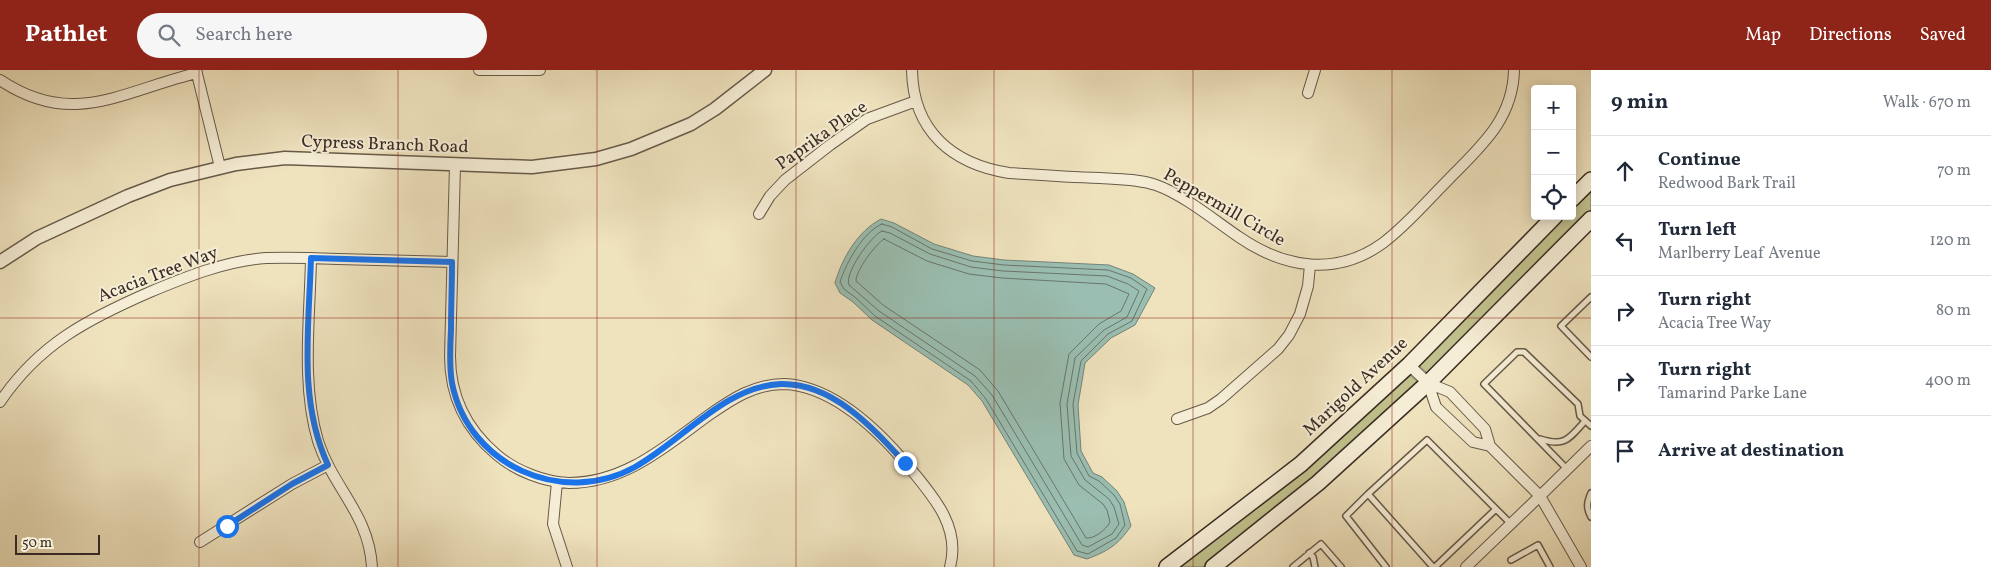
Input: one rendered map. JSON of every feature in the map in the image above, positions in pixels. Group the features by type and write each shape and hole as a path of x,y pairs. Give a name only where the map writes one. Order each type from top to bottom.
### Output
{"main road":[{"path":"1576,195 1591,180"},
{"path":"1213,567 1318,483 1428,383 1591,219"},
{"name":"Marigold Avenue","path":"1167,567 1301,464 1409,365 1552,220"}],"street":[{"path":"479,70 540,70"},
{"name":"Cypress Branch Road","path":"0,262 37,238 120,200 170,180 220,167 286,158 532,167 576,163 615,154 691,124 715,109 765,70"},
{"name":"Peppermill Circle","path":"912,70 916,101 920,113 936,138 961,159 1009,173 1135,180 1156,185 1182,199 1259,250 1284,261 1310,265 1324,265 1354,258 1374,249 1396,232 1494,131 1510,99 1514,70"},
{"path":"1308,93 1315,70"},
{"path":"0,80 30,97 56,104 79,105 97,103 197,72 220,167"},
{"name":"Paprika Place","path":"759,214 770,196 784,180 830,145 867,119 916,101"},
{"path":"455,165 450,370 460,407 473,430 501,459 519,470 557,482 595,480 626,471 648,458 726,402 747,391 770,385 805,387 828,396 863,421 927,488 949,524 952,545 950,567"},
{"name":"Acacia Tree Way","path":"0,402 18,377 45,350 70,331 112,309 177,281 211,269 266,258 452,262"},
{"path":"311,258 309,387 313,422 328,465 358,515 368,543 372,567"},
{"path":"1177,419 1208,408 1221,399 1278,349 1289,335 1300,314 1308,286 1310,265"},
{"path":"1409,365 1428,383 1450,392 1485,429 1490,446 1540,496 1581,567"},
{"path":"1428,383 1436,407 1473,442 1490,446"},
{"path":"1466,567 1591,446"},
{"path":"200,542 292,484 328,465"},
{"path":"557,482 553,524 567,567"}],"lane":[{"path":"1591,297 1561,326 1591,357"},
{"path":"1568,469 1484,384 1517,352 1524,352 1578,404 1580,416 1591,426"},
{"path":"1538,438 1553,443 1562,442 1573,434 1585,421"},
{"path":"1386,567 1346,516 1428,440 1511,524"},
{"path":"1591,493 1588,506 1591,517"},
{"path":"1368,494 1434,567 1496,509"},
{"path":"1293,567 1321,544 1341,567"},
{"path":"1511,560 1538,545 1550,567"},
{"path":"1309,553 1313,557 1315,567"}],"green space":[{"path":"1591,189 1591,211 1428,374 1418,365 1560,220 1576,220 1576,204"},
{"path":"1408,373 1419,383 1314,479 1203,567 1178,567"}],"water":[{"path":"881,219 894,223 934,244 973,256 1004,260 1109,265 1133,274 1155,288 1135,325 1111,338 1085,363 1078,405 1081,451 1093,473 1102,477 1117,491 1124,502 1131,526 1112,547 1087,559 1074,555 982,401 968,385 872,320 853,302 840,293 835,283 842,264 858,238"}],"route":[{"path":"227,526 292,484 328,465 318,441 310,405 308,374 311,258 452,262 450,370 455,395 466,420 490,450 519,470 532,475 557,482 575,483 616,475 637,466 735,397 758,387 783,384 805,387 828,396 863,421 905,463"}]}
